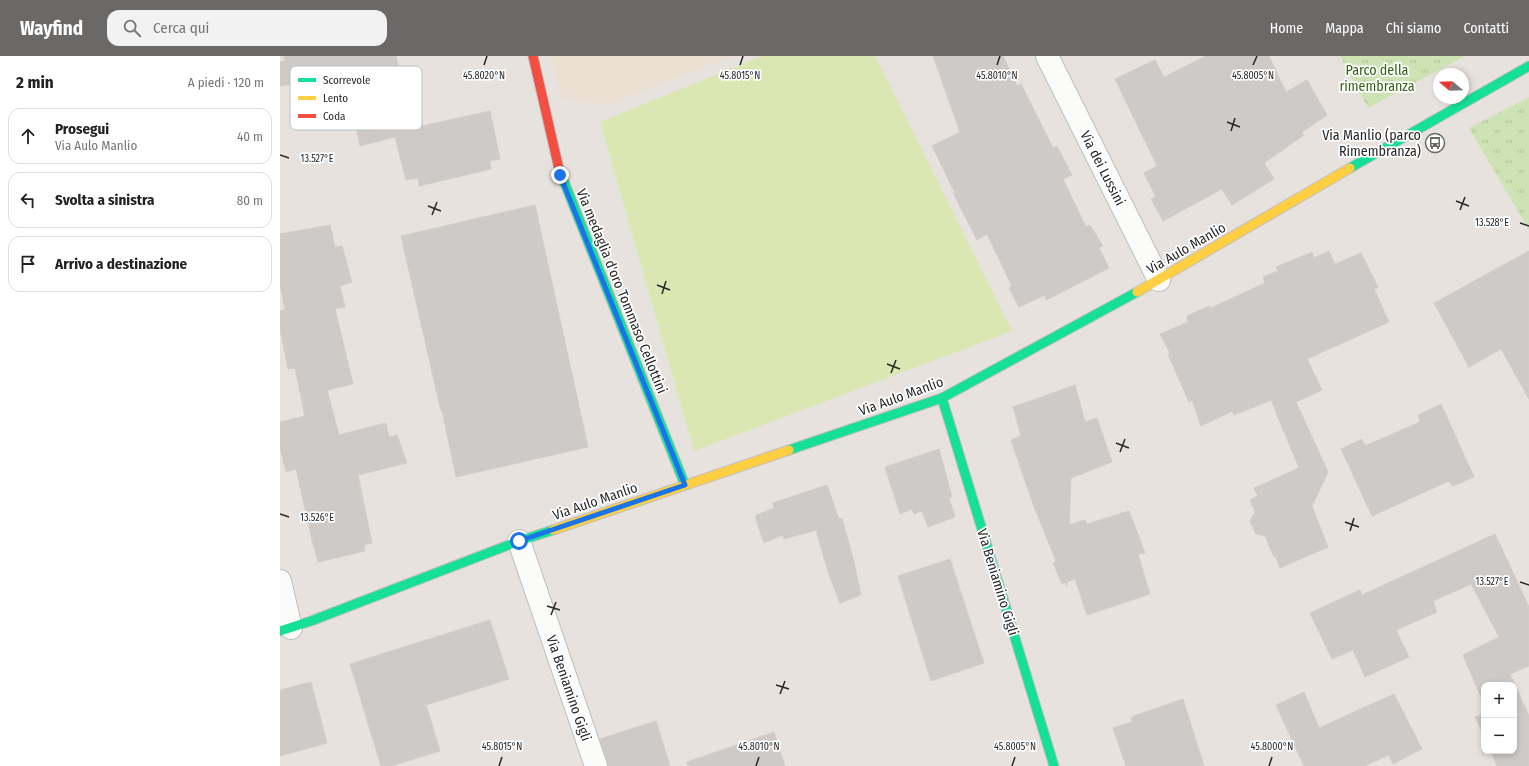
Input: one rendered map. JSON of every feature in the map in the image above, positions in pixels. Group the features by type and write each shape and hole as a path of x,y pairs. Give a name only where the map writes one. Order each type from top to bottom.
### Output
{"street":[{"name":"Via medaglia d'oro Tommaso Cellottini","path":"532,56 560,175 685,485"},
{"name":"Via dei Lussini","path":"1047,56 1159,280"},
{"name":"Via Aulo Manlio","path":"285,629 519,541 942,398 1159,280 1349,168 1529,66"},
{"name":"Via Beniamino Gigli","path":"942,398 1054,766"},
{"name":"Via Beniamino Gigli","path":"519,541 596,766"},
{"path":"280,581 285,629"}],"shaded area":[{"path":"551,56 732,56 608,105 562,98"}],"green space":[{"path":"762,56 875,56 1012,331 694,451 600,122"},
{"name":"Parco della rimembranza","path":"1340,56 1465,56 1443,68 1433,68 1433,73 1368,108"},
{"path":"1529,97 1529,230 1469,128"}],"building":[{"path":"284,56 396,56 398,66 290,66 290,84 280,86 280,62 285,61"},
{"path":"933,56 1003,56 1017,86 1021,84 1053,148 1057,146 1072,175 1063,179 1086,227 1090,225 1103,246 1099,248 1109,268 1046,300 1045,295 1019,307 1009,288 1012,286 987,234 977,240 953,193 955,193 932,146 960,132"},
{"path":"1206,56 1269,56 1286,92 1307,80 1327,115 1301,133 1304,135 1264,163 1274,179 1232,205 1222,189 1163,221 1151,199 1156,197 1144,173 1157,166 1115,79 1155,60 1164,77"},
{"path":"490,111 500,159 490,161 491,169 419,186 418,178 406,180 395,137 360,146 357,130 422,130 422,126"},
{"path":"535,205 588,447 456,477 442,410 441,411 401,236"},
{"path":"330,225 335,247 342,246 352,282 340,286 345,307 335,309 353,384 327,390 339,435 386,423 389,437 397,435 407,463 358,475 372,543 364,545 365,551 318,562 296,469 286,472 280,448 280,422 305,416 295,368 288,369 280,329 280,311 285,310 280,285 280,234"},
{"path":"1329,251 1335,264 1361,253 1378,287 1374,289 1389,322 1307,359 1322,390 1296,402 1328,472 1312,506 1328,547 1280,568 1265,536 1256,534 1250,521 1255,512 1250,500 1258,496 1254,488 1299,468 1271,400 1234,415 1232,411 1201,426 1192,400 1189,402 1168,354 1170,353 1160,334 1188,322 1187,316 1209,306 1211,308 1265,283 1263,277 1278,271 1276,267 1312,252 1314,258"},
{"path":"1529,251 1529,399 1501,349 1469,367 1434,303"},
{"path":"1075,385 1085,422 1097,418 1112,462 1071,478 1069,525 1085,520 1087,524 1129,511 1145,553 1138,554 1150,594 1087,615 1075,579 1067,582 1067,587 1065,582 1062,584 1053,563 1056,561 1033,504 1011,440 1021,436 1013,407"},
{"path":"1441,404 1474,477 1453,486 1449,481 1372,516 1341,449 1362,439 1365,446 1420,422 1418,415"},
{"path":"939,449 952,497 949,498 955,517 928,527 922,511 914,514 912,509 900,514 885,467"},
{"path":"827,485 839,519 842,518 861,595 840,603 828,572 816,530 784,539 783,535 764,543 755,516 774,508 773,503"},
{"path":"1495,534 1529,607 1529,666 1510,674 1514,682 1481,682 1481,697 1463,655 1499,637 1471,584 1433,601 1437,612 1396,630 1409,657 1365,677 1353,650 1332,659 1310,613 1360,590 1362,595"},
{"path":"950,559 984,663 931,681 898,576"},
{"path":"490,620 509,679 426,705 440,751 391,766 381,766 350,664"},
{"path":"311,682 327,743 280,756 280,690"},
{"path":"1517,689 1529,716 1529,766 1497,766 1492,754 1517,754"},
{"path":"1304,692 1319,728 1394,694 1422,749 1393,764 1389,755 1364,766 1304,766 1276,705"},
{"path":"1183,699 1204,766 1126,766 1113,728 1132,722 1131,717"},
{"path":"1481,715 1481,730 1475,717"},
{"path":"656,721 670,766 608,766 600,739"},
{"path":"774,732 785,766 688,766 687,762"}],"traffic: fast":[{"path":"1350,168 1529,66"},
{"path":"559,169 685,485"},
{"path":"789,450 942,398 1137,292"},
{"path":"942,398 1054,766"},
{"path":"280,631 311,621 519,541 553,530"}],"traffic: slow":[{"path":"1137,292 1350,168"},
{"path":"553,530 789,450"}],"traffic: jam":[{"path":"533,56 559,169"}],"place":[{"name":"Via Manlio (parco Rimembranza)","path":"1435,143"}],"route":[{"path":"519,541 685,485 560,175"}]}
